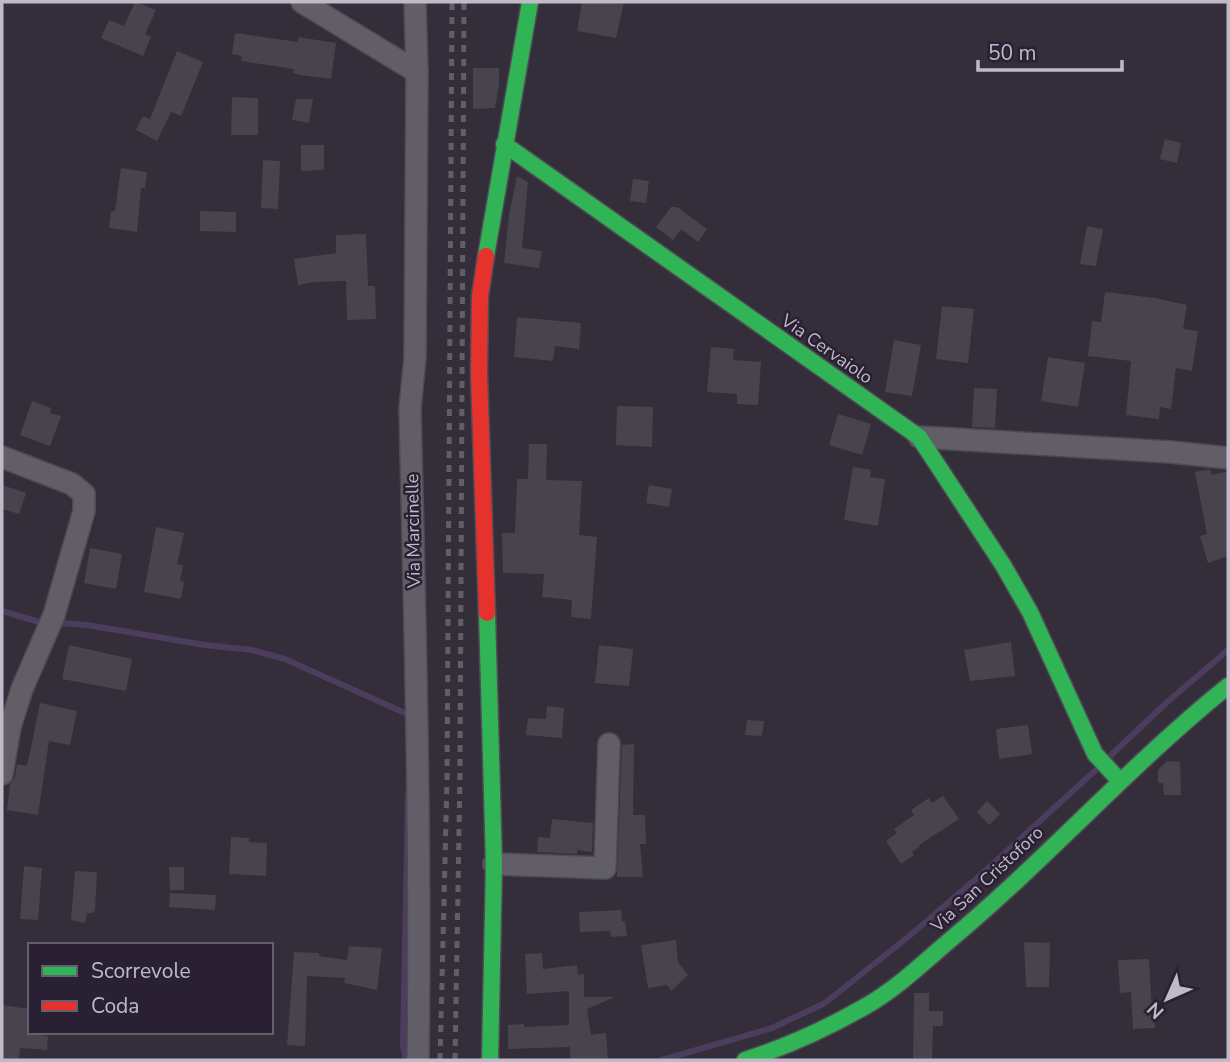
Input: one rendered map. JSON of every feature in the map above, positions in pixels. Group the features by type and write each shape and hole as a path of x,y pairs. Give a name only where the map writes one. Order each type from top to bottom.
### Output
{"street":[{"path":"302,2 417,72"},
{"name":"Via Marcinelle","path":"415,2 415,358 410,408 418,754 418,1060"},
{"path":"490,1060 494,864 491,689 479,374 480,296 530,2"},
{"name":"Via Cervaiolo","path":"504,144 919,437 1003,565 1030,612 1095,754 1116,777"},
{"path":"919,437 1171,452 1228,458"},
{"path":"2,457 72,484 84,494 84,511 51,621 22,689 10,727 2,774"},
{"name":"Via San Cristoforo","path":"745,1060 791,1045 867,1005 900,982 981,915 1116,777 1228,686"},
{"path":"494,864 605,868 609,744"}],"building":[{"path":"135,2 156,10 145,34 151,37 143,56 101,38 109,20 124,26"},
{"path":"582,2 624,2 616,38 577,31"},
{"path":"235,33 298,42 298,37 336,43 331,79 300,75 293,73 294,69 241,61 242,56 232,54"},
{"path":"177,51 203,62 181,116 171,112 157,141 136,130 143,116 150,119"},
{"path":"473,68 499,68 495,108 473,109"},
{"path":"232,97 258,98 258,135 231,135"},
{"path":"296,99 313,99 309,123 292,120"},
{"path":"1165,139 1181,143 1177,163 1160,159"},
{"path":"301,145 324,145 324,170 301,171"},
{"path":"263,160 280,161 278,209 261,208"},
{"path":"121,168 147,172 145,188 141,188 137,232 109,228 111,211 115,211"},
{"path":"517,176 528,182 522,248 542,251 539,268 504,263 509,215"},
{"path":"633,179 649,181 646,203 630,201"},
{"path":"671,207 677,207 707,229 698,242 681,229 673,240 656,227"},
{"path":"200,211 236,212 236,232 200,231"},
{"path":"1087,226 1103,229 1096,266 1080,264"},
{"path":"366,234 368,286 375,286 376,319 347,320 346,281 298,285 294,259 336,253 336,235"},
{"path":"1105,292 1187,305 1183,329 1198,331 1192,371 1176,368 1171,409 1160,407 1159,419 1126,415 1131,361 1088,356 1092,321 1101,322"},
{"path":"942,306 974,309 968,363 936,359"},
{"path":"517,317 581,323 579,349 555,346 553,361 514,357"},
{"path":"894,340 921,345 912,396 885,392"},
{"path":"711,347 734,349 733,360 761,362 758,405 737,404 737,394 707,392"},
{"path":"1048,357 1085,363 1078,407 1041,401"},
{"path":"974,388 997,389 995,428 972,427"},
{"path":"32,401 51,408 50,413 61,416 50,446 20,435"},
{"path":"617,406 653,407 652,447 616,445"},
{"path":"838,414 871,424 862,455 829,445"},
{"path":"529,444 547,444 546,480 582,481 579,535 597,537 591,619 571,617 572,600 542,597 544,574 503,573 502,533 515,533 517,479 528,479"},
{"path":"853,467 871,470 870,477 885,479 878,526 844,520"},
{"path":"1210,469 1212,475 1228,471 1228,556 1208,563 1200,536 1207,534 1195,472"},
{"path":"2,485 26,493 19,514 2,509"},
{"path":"649,485 672,489 669,507 646,503"},
{"path":"156,527 184,533 177,564 183,565 181,599 144,592"},
{"path":"90,548 122,554 116,589 84,583"},
{"path":"1011,642 1015,676 970,681 964,650"},
{"path":"69,645 132,659 126,691 62,679"},
{"path":"599,645 633,649 629,686 595,683"},
{"path":"40,703 77,711 70,745 49,741 38,815 7,810 10,784 15,777 17,764 26,766 28,762"},
{"path":"547,706 564,708 562,738 526,735 528,718 546,719"},
{"path":"747,720 764,721 762,736 745,735"},
{"path":"1028,725 1032,754 999,759 996,729"},
{"path":"634,744 633,815 645,815 646,844 640,844 643,877 617,877 622,745"},
{"path":"1167,761 1180,762 1181,795 1164,795 1163,783 1158,783 1158,770"},
{"path":"943,796 959,819 919,845 912,852 914,855 901,864 886,841 897,833 894,829 914,815 911,810 929,798 932,803"},
{"path":"987,801 1000,814 989,825 977,812"},
{"path":"552,819 593,823 592,852 537,852 538,837 550,838"},
{"path":"231,837 267,843 266,876 229,874"},
{"path":"24,866 42,868 38,920 20,919"},
{"path":"169,867 184,867 184,890 170,890"},
{"path":"75,871 97,872 95,910 93,913 87,913 85,923 71,920"},
{"path":"170,893 216,895 215,910 169,907"},
{"path":"621,910 627,936 611,937 610,931 580,932 579,912"},
{"path":"676,940 678,962 688,975 671,991 667,985 648,988 641,945"},
{"path":"1024,942 1050,943 1049,987 1026,987"},
{"path":"349,946 382,948 377,990 344,983 345,978 307,976 305,1046 287,1045 294,952 319,953 319,956 347,960"},
{"path":"542,953 543,969 577,965 578,975 584,974 584,997 615,997 587,1009 591,1035 606,1033 608,1060 570,1060 570,1047 508,1049 508,1025 569,1025 569,991 527,994 525,954"},
{"path":"1149,959 1155,1028 1133,1029 1131,992 1120,993 1118,960"},
{"path":"914,993 929,993 929,1011 943,1011 943,1026 933,1026 932,1060 913,1060"},
{"path":"2,1005 28,1009 28,1034 48,1036 47,1050 20,1048 19,1060 2,1060"}],"waterway":[{"path":"2,611 36,621 87,625 252,650 285,659 407,714 408,720"},
{"path":"1108,758 1228,650"},
{"path":"662,1060 772,1028 825,1003 984,872 1098,768"},
{"path":"406,1060 403,1046 408,794"}],"railway":[{"path":"440,1060 447,780 452,2"},
{"path":"455,1060 460,773 464,2"}],"traffic: fast":[{"path":"486,256 530,2"},
{"path":"504,144 919,437 1003,565 1030,612 1095,754 1120,781"},
{"path":"487,613 494,864 490,1060"},
{"path":"745,1060 822,1030 899,984 1020,878 1157,748 1228,686"}],"traffic: jam":[{"path":"486,256 480,296 479,374 487,613"}]}
